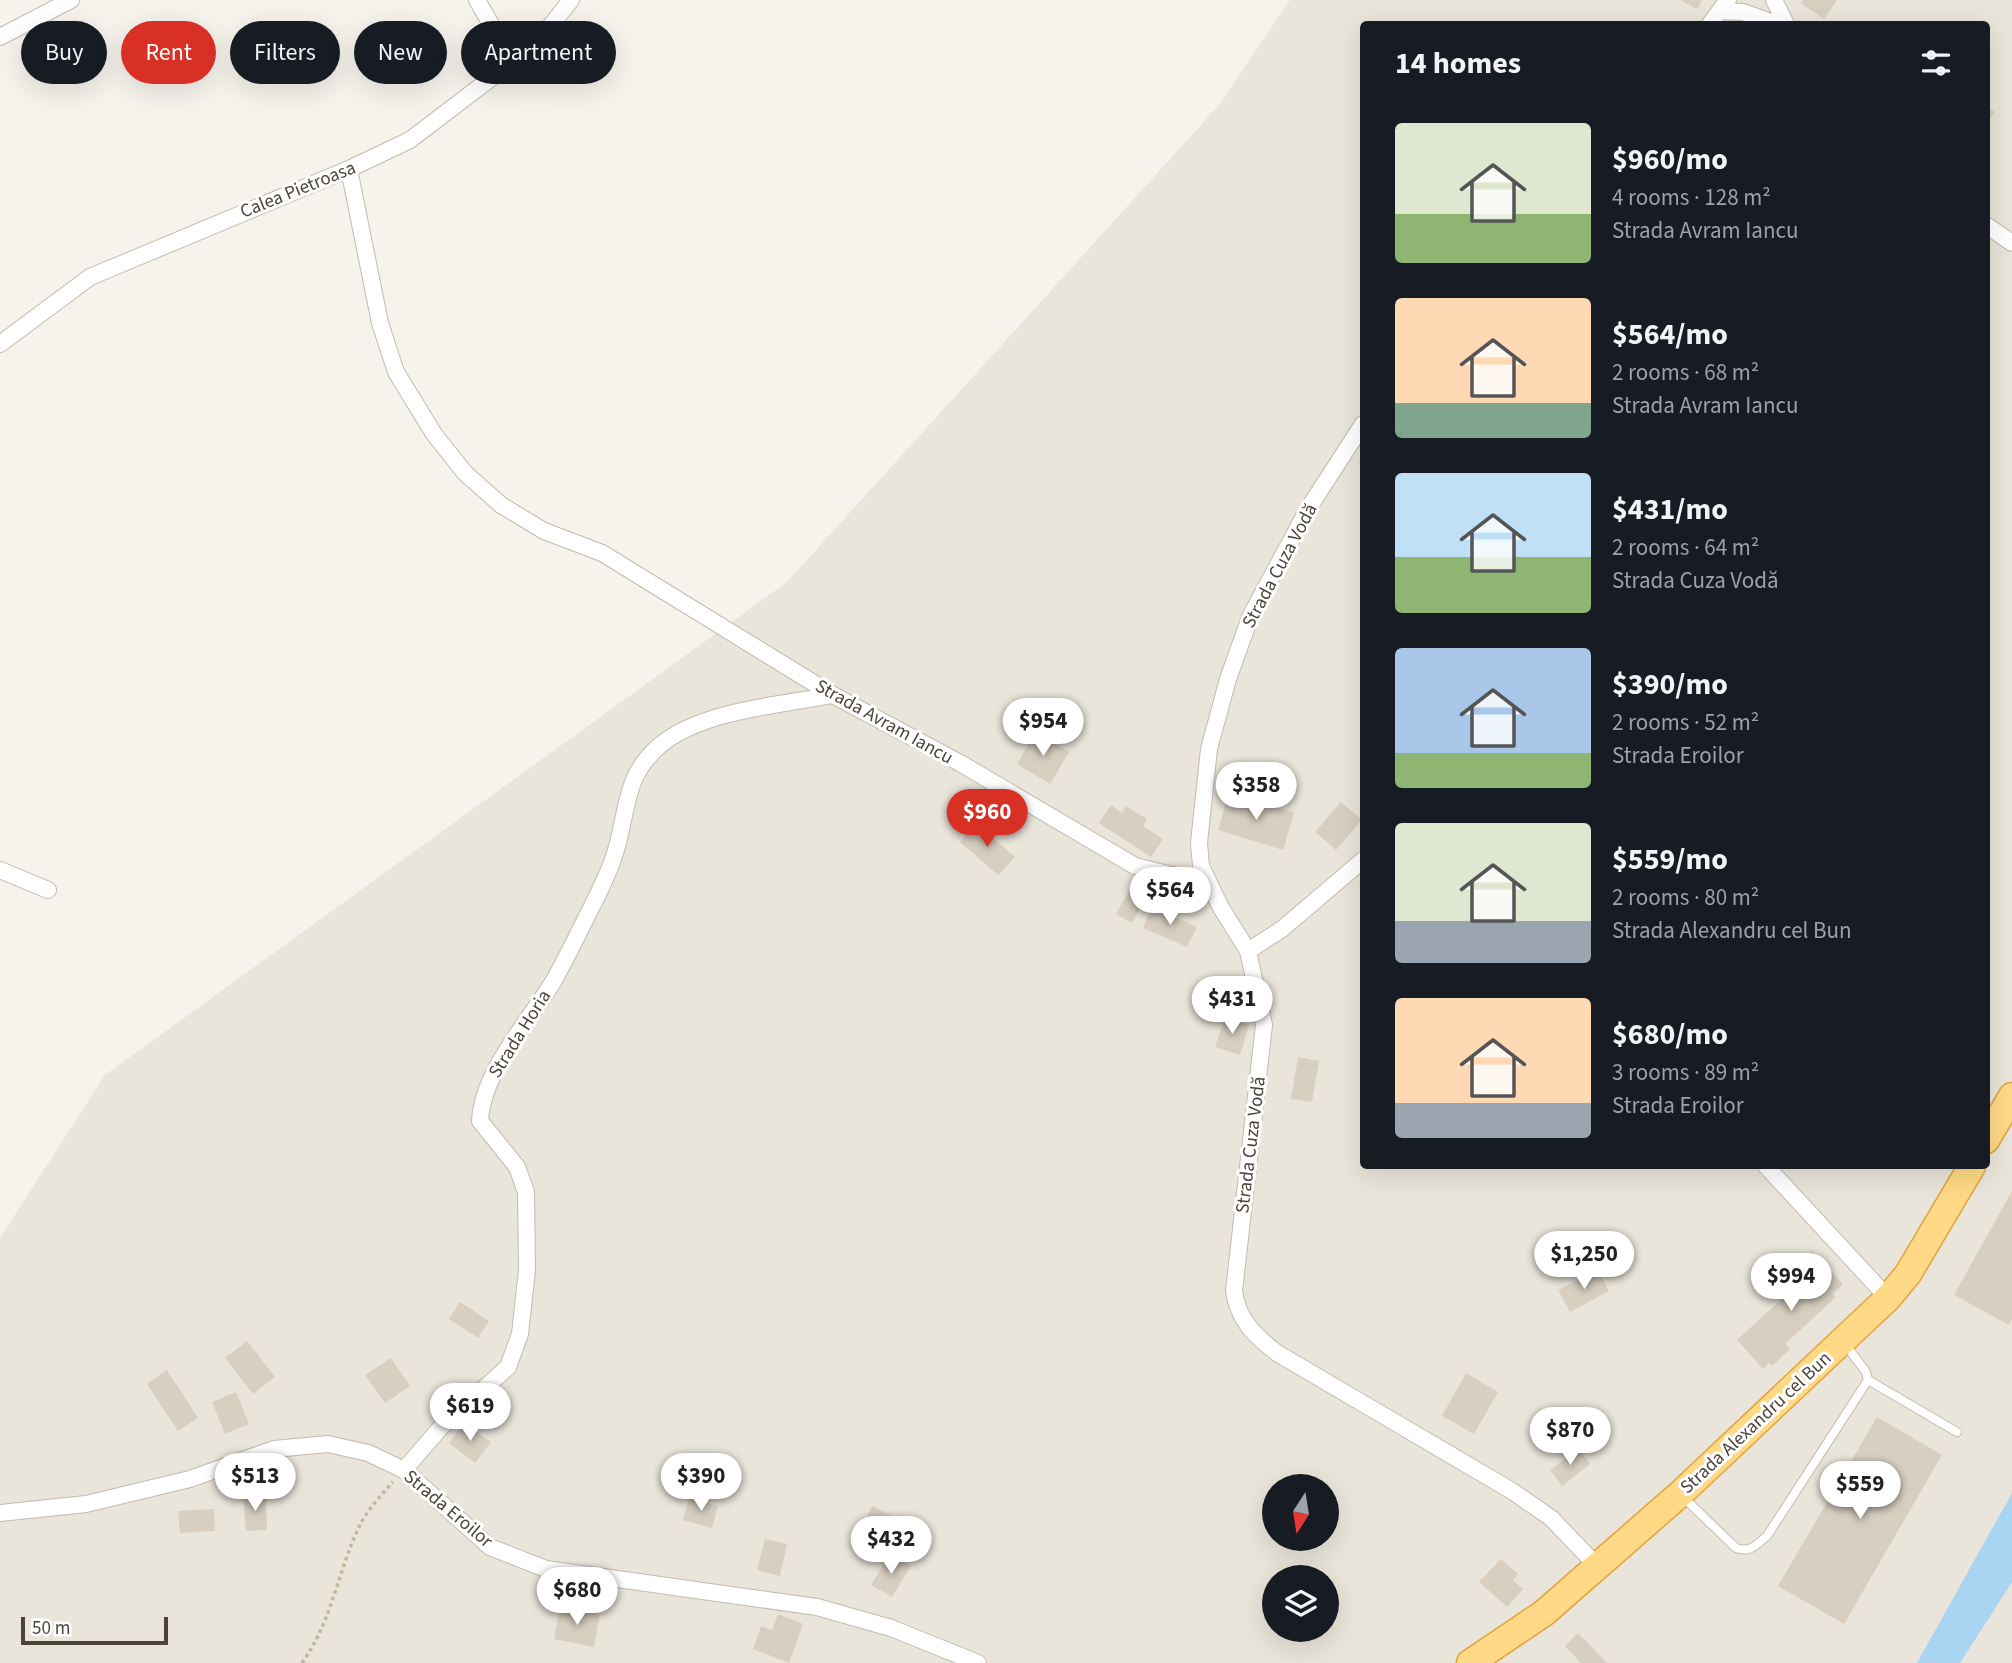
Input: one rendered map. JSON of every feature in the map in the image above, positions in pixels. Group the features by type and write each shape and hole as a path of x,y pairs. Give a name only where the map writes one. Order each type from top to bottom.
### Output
{"highway":[{"path":"1990,1133 2012,1097"},
{"name":"Strada Alexandru cel Bun","path":"1598,1567 1888,1298 1908,1274 1970,1169"},
{"path":"1471,1663 1544,1613 1598,1567"}],"street":[{"path":"0,37 71,0"},
{"path":"477,0 489,21"},
{"name":"Calea Pietroasa","path":"554,21 571,0"},
{"path":"1774,0 1784,21"},
{"path":"1712,21 1725,6 1768,21"},
{"name":"Calea Pietroasa","path":"0,344 90,277 349,169 410,140 484,84"},
{"name":"Strada Avram Iancu","path":"349,169 380,323 396,372 434,434 465,473 501,505 544,531 602,553 677,602 833,695 960,763 1135,866 1208,884"},
{"path":"1990,228 2012,243"},
{"name":"Strada Cuza Vodă","path":"1360,429 1274,569 1251,615 1228,680 1209,749 1199,843 1201,866 1208,884 1248,951 1264,1025 1234,1291 1236,1307 1258,1339 1277,1353 1512,1491 1551,1518 1598,1567"},
{"name":"Strada Horia","path":"404,1470 441,1427 508,1367 520,1335 527,1270 526,1192 517,1167 480,1121 481,1103 491,1078 554,979 589,912 615,853 631,782 655,749 681,729 756,709 833,695"},
{"path":"1248,951 1293,921 1360,863"},
{"path":"0,870 48,890"},
{"path":"1769,1169 1888,1298"},
{"name":"Strada Eroilor","path":"0,1513 86,1504 190,1479 274,1449 328,1444 368,1453 404,1470 490,1547 546,1569 817,1607 891,1628 978,1663"}],"lane":[{"path":"1843,1342 1866,1372 1868,1380 1957,1432"},
{"path":"1680,1493 1736,1548 1744,1551 1752,1548 1766,1536 1868,1380"}],"path":[{"path":"302,1663 314,1647 332,1605 362,1521 404,1470"}],"shaded area":[{"path":"1290,0 2012,0 2012,1663 0,1663 0,1238 105,1075 787,582 1219,105"}],"water":[{"path":"2012,1493 2012,1582 1960,1663 1917,1663"}],"building":[{"path":"1680,0 1702,0 1697,9"},
{"path":"1803,0 1837,0 1824,19 1801,3"},
{"path":"1036,732 1069,752 1050,784 1017,764"},
{"path":"1229,793 1294,813 1283,850 1218,830"},
{"path":"1341,802 1360,818 1360,822 1336,850 1315,832"},
{"path":"1111,805 1122,813 1126,806 1147,819 1143,826 1163,839 1151,857 1099,823"},
{"path":"976,823 1015,857 998,875 960,842"},
{"path":"1134,883 1150,892 1132,923 1116,914"},
{"path":"1152,907 1197,927 1187,947 1143,928"},
{"path":"1225,1017 1249,1025 1240,1055 1215,1047"},
{"path":"1298,1057 1319,1061 1312,1102 1291,1099"},
{"path":"2012,1191 2012,1319 2009,1325 1954,1295"},
{"path":"1812,1251 1843,1284 1833,1294 1836,1297 1785,1344 1790,1349 1772,1366 1769,1363 1763,1369 1737,1340 1810,1273 1800,1263"},
{"path":"1598,1270 1609,1291 1570,1312 1558,1290"},
{"path":"460,1302 489,1321 478,1338 449,1319"},
{"path":"247,1341 275,1377 253,1394 225,1358"},
{"path":"391,1358 410,1386 385,1403 365,1375"},
{"path":"167,1370 198,1418 178,1431 147,1384"},
{"path":"1466,1373 1498,1392 1474,1434 1442,1416"},
{"path":"236,1392 249,1424 225,1434 212,1402"},
{"path":"1877,1417 1942,1455 1844,1624 1778,1586"},
{"path":"464,1423 491,1442 475,1463 449,1443"},
{"path":"1579,1449 1590,1464 1562,1486 1550,1470"},
{"path":"266,1495 267,1530 246,1531 243,1496"},
{"path":"689,1498 718,1506 712,1528 683,1520"},
{"path":"872,1506 896,1518 877,1554 854,1543"},
{"path":"214,1509 215,1531 180,1533 178,1511"},
{"path":"765,1539 787,1544 780,1576 757,1570"},
{"path":"890,1554 911,1566 892,1597 871,1585"},
{"path":"1501,1559 1518,1574 1513,1580 1523,1589 1507,1607 1479,1582"},
{"path":"560,1607 600,1614 594,1647 554,1639"},
{"path":"778,1614 803,1624 789,1663 753,1649 761,1626 772,1630"},
{"path":"1578,1633 1607,1663 1581,1663 1565,1646"}]}
